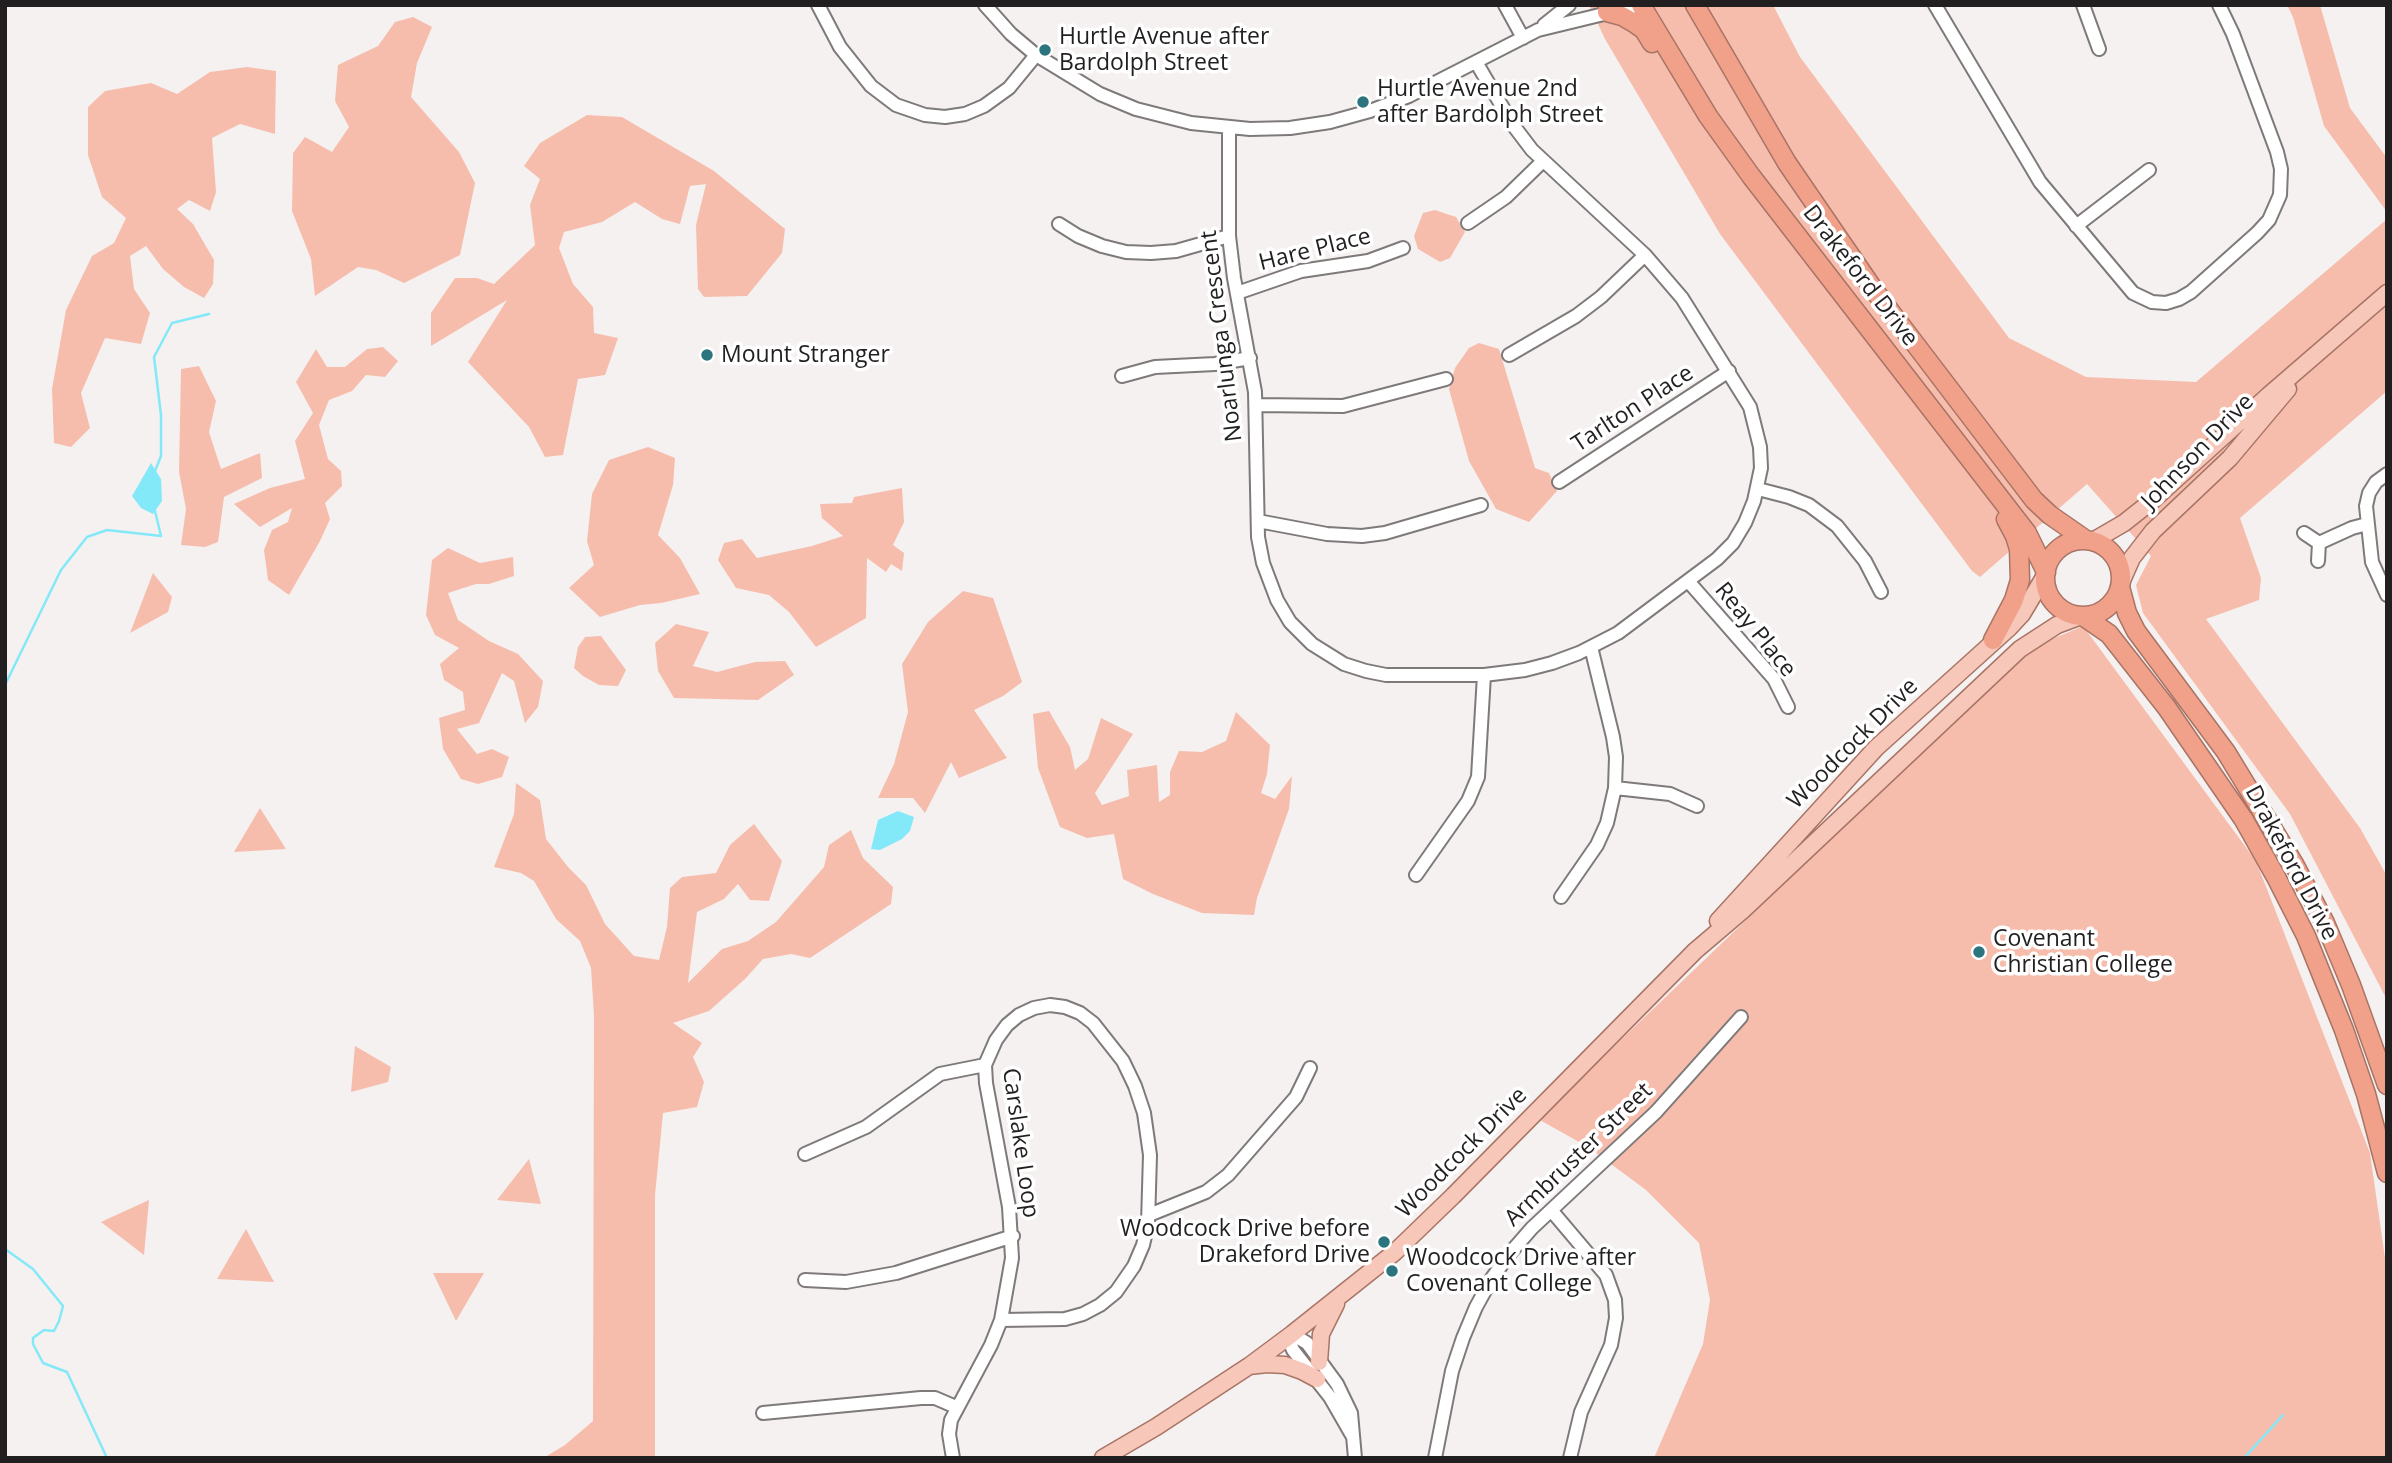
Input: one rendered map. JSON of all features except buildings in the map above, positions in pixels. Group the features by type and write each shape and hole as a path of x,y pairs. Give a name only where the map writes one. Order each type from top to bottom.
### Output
{"highway":[{"name":"Drakeford Drive","path":"1641,5 1695,97 1751,176 2027,533 2046,573"},
{"name":"Drakeford Drive","path":"1695,5 1787,163 1874,290 2034,500 2050,515 2090,540"},
{"path":"1606,12 1622,16 1644,30 1674,78 1695,97"},
{"path":"1993,488 1994,502 2015,536 2020,567 2014,600 1993,640"},
{"path":"2090,540 2110,551 2117,561 2121,573 2120,586 2116,596 2102,611 2082,616 2071,614 2054,602 2049,594 2046,573 2057,550 2067,544 2090,540"},
{"name":"Drakeford Drive","path":"2120,586 2127,613 2136,631 2227,752 2294,864 2325,923 2351,985 2387,1085"},
{"name":"Drakeford Drive","path":"2082,616 2109,635 2167,708 2244,820 2276,877 2306,936 2344,1030 2366,1094 2387,1173"}],"main road":[{"name":"Johnson Drive","path":"2090,540 2124,523 2153,500 2387,293"},
{"name":"Johnson Drive","path":"2120,586 2132,558 2153,531 2230,458 2317,355"},
{"name":"Woodcock Drive","path":"1695,951 1714,926 1857,768 2022,614 2046,573"},
{"name":"Woodcock Drive","path":"1104,1458 1249,1366 1395,1252 1695,951 1742,911 2020,649 2057,625 2082,616"},
{"path":"1319,1362 1321,1334 1329,1313 1341,1296"},
{"path":"1249,1366 1285,1365 1317,1379"}],"street":[{"path":"818,5 840,47 871,86 896,105 925,115 945,117 965,114 984,106 1009,88 1036,55"},
{"path":"985,5 1011,34 1036,55 1082,85 1136,108 1192,123 1229,128 1290,128 1330,122 1366,112 1409,96 1523,38 1538,30 1569,5"},
{"path":"1505,5 1523,38"},
{"path":"1538,30 1641,5"},
{"path":"1936,5 2040,182 2133,293 2152,302 2166,303 2190,292 2269,220 2280,195 2281,169 2219,5"},
{"path":"2083,5 2099,49"},
{"name":"Noarlunga Crescent","path":"1229,128 1229,236 1256,405 1258,521 1263,563 1271,588 1290,622 1312,645 1344,664 1386,675 1484,675 1525,670 1552,663 1591,647 1635,621 1717,559 1732,543 1745,523 1758,489 1761,458 1757,426 1750,407 1729,371 1682,298 1645,255 1542,162 1513,125 1476,62"},
{"path":"1468,223 1506,197 1542,162"},
{"path":"2076,226 2149,170"},
{"path":"1059,223 1090,241 1126,252 1176,251 1229,236"},
{"name":"Hare Place","path":"1237,293 1301,271 1368,261 1403,248"},
{"path":"1509,355 1576,316 1601,297 1645,255"},
{"path":"1122,376 1155,367 1215,364 1250,358"},
{"name":"Tarlton Place","path":"1559,482 1729,371"},
{"path":"1256,405 1343,406 1446,379"},
{"path":"2387,474 2376,482 2369,493 2366,506 2372,562 2387,595"},
{"path":"1758,489 1789,496 1810,505 1828,519 1866,561 1881,592"},
{"path":"1258,521 1327,534 1362,536 1385,533 1481,505"},
{"path":"2319,543 2351,527 2367,524"},
{"path":"2304,533 2319,543"},
{"path":"2318,561 2319,543"},
{"name":"Reay Place","path":"1688,581 1774,679 1788,707"},
{"path":"1561,897 1597,845 1607,823 1615,788 1616,757 1591,647"},
{"path":"1416,875 1468,801 1478,777 1484,675"},
{"path":"1615,788 1670,794 1697,806"},
{"name":"Carslake Loop","path":"953,1458 949,1434 956,1407 991,1345 1001,1320 1010,1279 1013,1236 985,1065 996,1040 1006,1026 1019,1015 1049,1005 1065,1007 1080,1013 1093,1023 1123,1061 1135,1086 1150,1155 1149,1215 1143,1245 1134,1266 1116,1292 1083,1314 1065,1319 1001,1320"},
{"name":"Armbruster Street","path":"1435,1458 1452,1371 1462,1338 1476,1307 1511,1252 1551,1210 1647,1121 1741,1017"},
{"path":"805,1154 866,1127 940,1074 985,1065"},
{"path":"1149,1215 1206,1192 1228,1175 1296,1097 1310,1068"},
{"path":"1551,1210 1606,1275 1615,1300 1616,1318 1611,1345 1581,1412 1570,1458"},
{"path":"805,1280 846,1282 896,1273 1013,1236"},
{"path":"1353,1437 1330,1397 1293,1350 1292,1334 1307,1343 1337,1384 1351,1413 1355,1458"},
{"path":"763,1413 921,1398 935,1398 956,1407"}],"shaded area":[{"path":"1589,5 1773,5 1800,57 2009,338 2086,377 2196,382 2387,219 2387,391 2240,518 2261,578 2259,600 2206,619 2360,828 2387,876 2387,1000 2290,814 2143,613 2136,585 2151,556 2087,484 1980,577 1972,571 1720,234 1605,39"},
{"path":"2287,5 2320,5 2350,108 2387,158 2387,212 2324,126 2293,17"},
{"path":"413,17 432,27 417,63 411,97 459,152 475,183 460,255 404,283 376,270 358,267 315,296 311,259 292,211 293,153 305,137 332,152 349,127 335,101 338,65 378,46 395,22"},
{"path":"247,67 276,71 275,134 240,124 212,138 216,192 210,211 189,200 177,209 193,224 214,260 213,284 204,298 184,287 163,269 146,246 130,256 134,289 150,313 141,344 105,338 81,393 90,428 71,447 54,443 52,389 66,310 92,256 114,243 126,218 102,197 88,155 88,107 105,91 151,83 177,94 210,72"},
{"path":"587,115 622,117 714,171 785,229 782,253 747,296 704,297 698,289 696,225 706,184 690,186 680,224 662,219 635,202 602,222 564,232 559,248 573,284 593,307 594,333 618,338 605,375 578,379 563,455 545,457 529,427 468,362 507,300 431,346 431,313 455,278 477,278 494,284 535,245 530,205 540,179 524,166 540,143"},
{"path":"1435,210 1456,217 1465,232 1450,258 1440,262 1418,249 1414,236 1423,213"},
{"path":"1479,343 1499,349 1535,468 1549,473 1557,491 1529,522 1496,509 1469,461 1449,389 1455,368 1469,348"},
{"path":"383,347 398,361 385,377 366,375 352,391 329,400 319,425 328,459 341,471 342,486 325,503 330,519 289,595 268,580 264,550 272,530 288,522 292,508 260,527 234,504 270,488 305,479 295,441 313,413 296,382 316,349 327,367 345,367 367,349"},
{"path":"199,366 216,401 209,432 221,469 260,453 262,478 224,497 218,542 205,547 181,545 186,509 179,472 181,369"},
{"path":"648,447 675,458 673,485 658,535 680,558 700,594 640,605 600,617 569,588 594,565 587,541 592,494 609,460"},
{"path":"902,488 904,522 893,545 904,553 902,571 891,564 886,572 867,558 866,618 816,647 789,612 769,595 736,588 718,560 724,543 742,539 757,558 843,536 822,518 820,504 852,503 854,497"},
{"path":"448,548 480,563 513,557 514,576 448,593 458,620 489,641 518,654 543,681 538,707 525,723 514,681 502,673 479,723 457,729 477,754 492,749 509,757 502,777 478,784 461,779 443,749 439,718 465,710 463,692 444,680 440,664 459,648 435,635 426,615 432,560"},
{"path":"153,573 172,597 168,612 130,633"},
{"path":"963,591 993,598 1022,682 1003,696 974,710 1007,758 959,778 951,762 925,813 913,798 878,798 894,764 908,712 902,664 928,622"},
{"path":"676,624 709,632 693,666 717,672 755,662 785,661 794,675 758,700 674,698 658,671 655,643"},
{"path":"2083,626 2256,861 2370,1153 2387,1272 2387,1458 1654,1458 1703,1344 1710,1300 1699,1243 1646,1190 1588,1147 1538,1119 1994,683 2036,646"},
{"path":"601,636 626,670 618,686 599,685 574,668 578,647 585,637"},
{"path":"1049,711 1070,747 1075,770 1088,759 1101,718 1133,734 1095,793 1102,805 1129,796 1127,770 1157,765 1159,802 1170,795 1170,772 1179,751 1202,752 1226,741 1236,712 1270,745 1267,774 1261,793 1275,799 1292,776 1289,809 1257,898 1254,915 1202,913 1153,894 1123,879 1114,834 1087,838 1060,827 1038,768 1033,714"},
{"path":"516,783 540,800 546,839 586,885 605,924 634,956 659,960 667,927 670,888 682,877 716,873 730,845 754,824 782,861 769,901 750,900 738,884 724,899 697,912 688,983 722,949 748,941 776,922 824,867 829,845 851,830 863,858 893,887 891,904 810,958 791,954 763,959 709,1011 673,1023 702,1043 693,1057 704,1082 697,1107 663,1113 655,1195 655,1458 545,1457 565,1445 593,1421 594,1016 591,968 580,941 556,919 534,881 521,873 494,867 514,814"},
{"path":"260,808 286,849 234,852"},
{"path":"355,1046 391,1067 388,1082 351,1092"},
{"path":"529,1159 541,1204 497,1200"},
{"path":"149,1200 144,1255 101,1222"},
{"path":"246,1229 274,1282 217,1279"},
{"path":"433,1273 484,1273 456,1321"}],"water":[{"path":"151,463 161,479 162,501 153,514 141,508 132,496"},
{"path":"898,811 914,817 910,831 902,839 880,850 871,849 878,820"}],"waterway":[{"path":"155,471 161,456 161,415 154,357 172,323 209,314"},
{"path":"5,685 61,570 87,537 107,530 161,536 155,511"},
{"path":"5,1249 33,1269 63,1306 54,1331 44,1330 33,1338 33,1344 43,1363 67,1372 107,1458"},
{"path":"2244,1458 2283,1415"}],"place":[{"name":"Hurtle Avenue after Bardolph Street","path":"1045,50"},
{"name":"Hurtle Avenue 2nd after Bardolph Street","path":"1363,102"},
{"name":"Mount Stranger","path":"707,355"},
{"name":"Covenant Christian College","path":"1979,952"},
{"name":"Woodcock Drive before Drakeford Drive","path":"1384,1242"},
{"name":"Woodcock Drive after Covenant College","path":"1392,1271"}]}
